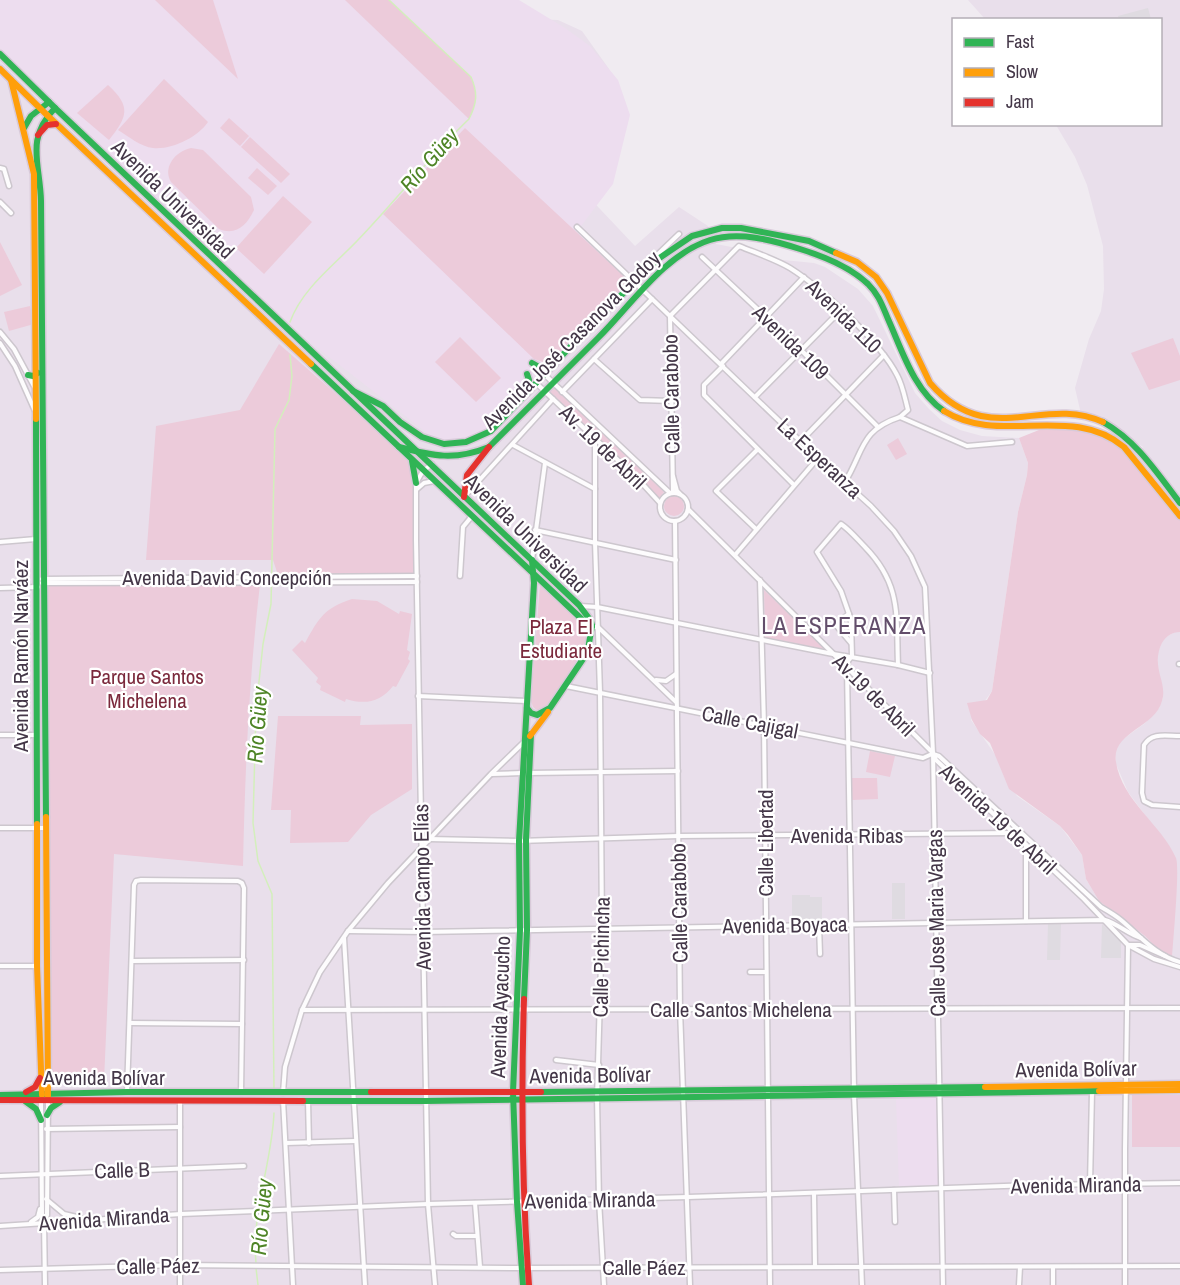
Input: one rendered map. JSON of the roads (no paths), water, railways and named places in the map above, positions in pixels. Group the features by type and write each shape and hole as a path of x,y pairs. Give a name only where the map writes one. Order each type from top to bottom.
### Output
{"street":[{"name":"Avenida Universidad","path":"0,54 252,298 433,464 464,497 579,606 596,627"},
{"name":"Avenida Universidad","path":"0,69 533,574 588,625 596,627"},
{"name":"Avenida Ramón Narváez","path":"11,80 34,174 38,373 37,966 47,1115 43,1173"},
{"path":"24,128 31,116 49,102"},
{"name":"Avenida Ramón Narváez","path":"44,1077 46,828 41,215 40,178 35,149 39,127 55,108"},
{"path":"36,139 45,126 50,123 56,124"},
{"path":"0,168 4,169 9,186"},
{"path":"0,202 11,213"},
{"name":"La Esperanza","path":"577,227 894,531 919,571 925,587 933,753"},
{"name":"Avenida José Casanova Godoy","path":"353,391 384,407 412,431 432,442 450,445 472,442 491,431 589,327 658,259 692,236 722,228 741,228 809,241 857,262 876,277 887,293 930,383 950,403 973,413 993,418 1011,419 1057,413 1081,415 1100,421 1120,432 1135,445 1180,503"},
{"path":"634,281 679,234"},
{"name":"Avenida José Casanova Godoy","path":"399,447 456,458 471,455 489,447 680,254 724,237 745,238 829,259 858,276 878,296 917,381 934,402 953,416 993,427 1064,423 1085,425 1102,432 1119,442 1180,516"},
{"name":"Avenida 110","path":"716,270 739,246 788,267 804,278 841,310 884,355 898,377 908,410 900,417"},
{"name":"Avenida 109","path":"702,257 846,394 878,428"},
{"path":"670,316 716,270"},
{"path":"794,484 757,450 704,395 704,385 804,278"},
{"path":"246,304 252,298"},
{"path":"562,392 652,299"},
{"path":"755,397 841,310"},
{"name":"Calle Carabobo","path":"670,316 673,472 671,493"},
{"path":"0,332 14,349 37,393 42,408"},
{"path":"0,343 15,366 37,415"},
{"path":"801,441 884,355"},
{"path":"594,359 640,400 671,401"},
{"path":"532,363 541,368 556,364"},
{"path":"28,375 33,376 38,373"},
{"path":"526,394 529,380 527,374"},
{"path":"545,375 671,493"},
{"path":"537,384 545,392"},
{"name":"Av. 19 de Abril","path":"545,392 660,503"},
{"path":"464,497 553,399"},
{"path":"845,482 868,435 900,417 967,446 1012,442"},
{"name":"Calle Pichincha","path":"594,438 602,838 598,1095 599,1200 604,1285"},
{"path":"513,445 595,489"},
{"path":"464,497 463,484 466,474 489,447"},
{"path":"756,529 716,491 757,450"},
{"path":"735,555 818,458"},
{"path":"412,459 416,486"},
{"path":"532,560 545,463"},
{"path":"416,486 423,471 433,464"},
{"path":"673,472 677,490 681,494 687,502 688,509 684,517 675,521 663,516 660,503 664,497 671,493 681,494"},
{"path":"416,486 435,480"},
{"name":"Avenida Campo Elías","path":"416,486 425,1097 428,1204 435,1285"},
{"name":"Av.19 de Abril","path":"688,509 933,753"},
{"path":"460,576 463,527 472,515"},
{"name":"Calle Carabobo","path":"675,521 680,1009 690,1285"},
{"path":"862,1285 854,1092 849,835 847,669 848,661 852,656 852,644 849,614 841,591 817,552 843,524 881,565 890,583 896,606 898,665"},
{"path":"535,530 676,560"},
{"path":"0,542 36,539"},
{"name":"Avenida Ayacucho","path":"520,1201 523,841 532,560"},
{"name":"Avenida David Concepción","path":"36,583 87,580 417,579"},
{"name":"Calle Libertad","path":"760,580 764,724 770,1285"},
{"path":"0,588 44,583"},
{"path":"579,606 597,607 930,673"},
{"path":"849,614 836,622 835,626 852,644"},
{"path":"293,1285 286,1143 281,1097 285,1067 302,1010 320,972 348,931 388,883 531,734 566,686 588,649 596,627 654,680 677,705"},
{"path":"654,680 666,681 676,673"},
{"name":"Calle Cajigal","path":"566,686 677,705 923,758 933,753"},
{"path":"418,696 527,704 531,713 537,715 550,708"},
{"name":"Avenida Ayacucho","path":"526,773 531,734"},
{"path":"0,735 37,735"},
{"path":"1180,736 1154,736 1144,745 1143,798 1152,805 1180,807"},
{"name":"Avenida 19 de Abril","path":"933,753 936,760 1105,920 1128,945 1154,959 1180,967"},
{"name":"Avenida 19 de Abril","path":"933,753 939,756 1101,907 1120,919 1165,956 1180,962"},
{"name":"Calle Jose Maria Vargas","path":"933,753 943,1285"},
{"path":"491,774 678,771"},
{"path":"0,828 46,828"},
{"name":"Avenida Ribas","path":"429,839 523,841 678,836 1013,833"},
{"path":"1026,845 1026,921"},
{"path":"127,1092 134,885 141,879 238,881 242,883 244,888 244,960 241,1093"},
{"name":"Avenida Boyaca","path":"348,931 423,932 1105,920 1141,938"},
{"path":"819,925 820,954"},
{"path":"344,937 352,1100 365,1285"},
{"path":"1125,1285 1128,945 1140,945 1165,956"},
{"path":"132,961 244,960"},
{"path":"0,966 37,966"},
{"path":"750,972 766,972"},
{"name":"Calle Santos Michelena","path":"302,1010 1180,1008"},
{"name":"Avenida Ayacucho","path":"521,1010 513,1096 525,1268 529,1285"},
{"path":"130,1023 242,1024"},
{"path":"556,1060 599,1065"},
{"path":"41,1120 36,1109 24,1097 44,1077 58,1094"},
{"name":"Avenida Bolívar","path":"940,1091 1092,1091 1180,1084"},
{"name":"Avenida Bolívar","path":"281,1097 308,1100 352,1100 683,1093 1126,1088 1180,1090"},
{"path":"1090,1184 1092,1091"},
{"name":"Avenida Bolívar","path":"45,1097 58,1094 127,1092 241,1093 267,1097"},
{"name":"Avenida Bolívar","path":"0,1095 63,1100 180,1100 352,1093 425,1097"},
{"name":"Avenida Bolívar","path":"0,1100 24,1097"},
{"name":"Avenida Ramón Narváez","path":"45,1097 41,1120 46,1215 44,1222 45,1285"},
{"path":"47,1115 51,1108 63,1100"},
{"path":"180,1100 180,1285"},
{"path":"308,1100 309,1143"},
{"path":"46,1129 180,1127"},
{"path":"286,1143 355,1141"},
{"name":"Calle B","path":"0,1176 244,1166"},
{"name":"Avenida Miranda","path":"0,1226 181,1214 428,1204 1180,1183"},
{"path":"894,1190 895,1222"},
{"path":"814,1193 815,1266"},
{"path":"27,1224 38,1217 44,1199 64,1214 88,1219"},
{"path":"475,1203 480,1267"},
{"path":"453,1234 477,1236"},
{"name":"Calle Páez","path":"0,1270 180,1265 525,1268 861,1266 1125,1268 1180,1266"},
{"path":"1019,1285 1020,1267"},
{"path":"1053,1267 1053,1285"},
{"name":"Avenida Ayacucho","path":"523,1285 525,1268"}],"waterway":[{"name":"Río Güey","path":"290,322 310,288 357,241 469,119 474,108 476,93 471,77 389,0"},
{"name":"Río Güey","path":"274,1090 272,894 258,861 253,823 256,710 263,644 271,604 275,429 289,400 292,376 290,355"},
{"name":"Río Güey","path":"256,1263 256,1226 270,1150 274,1113"},
{"name":"Río Güey","path":"256,1268 258,1285"}],"district":[{"name":"LA ESPERANZA","path":"844,625"}],"park label":[{"name":"Plaza El Estudiante","path":"561,638"},
{"name":"Parque Santos Michelena","path":"147,688"}]}
